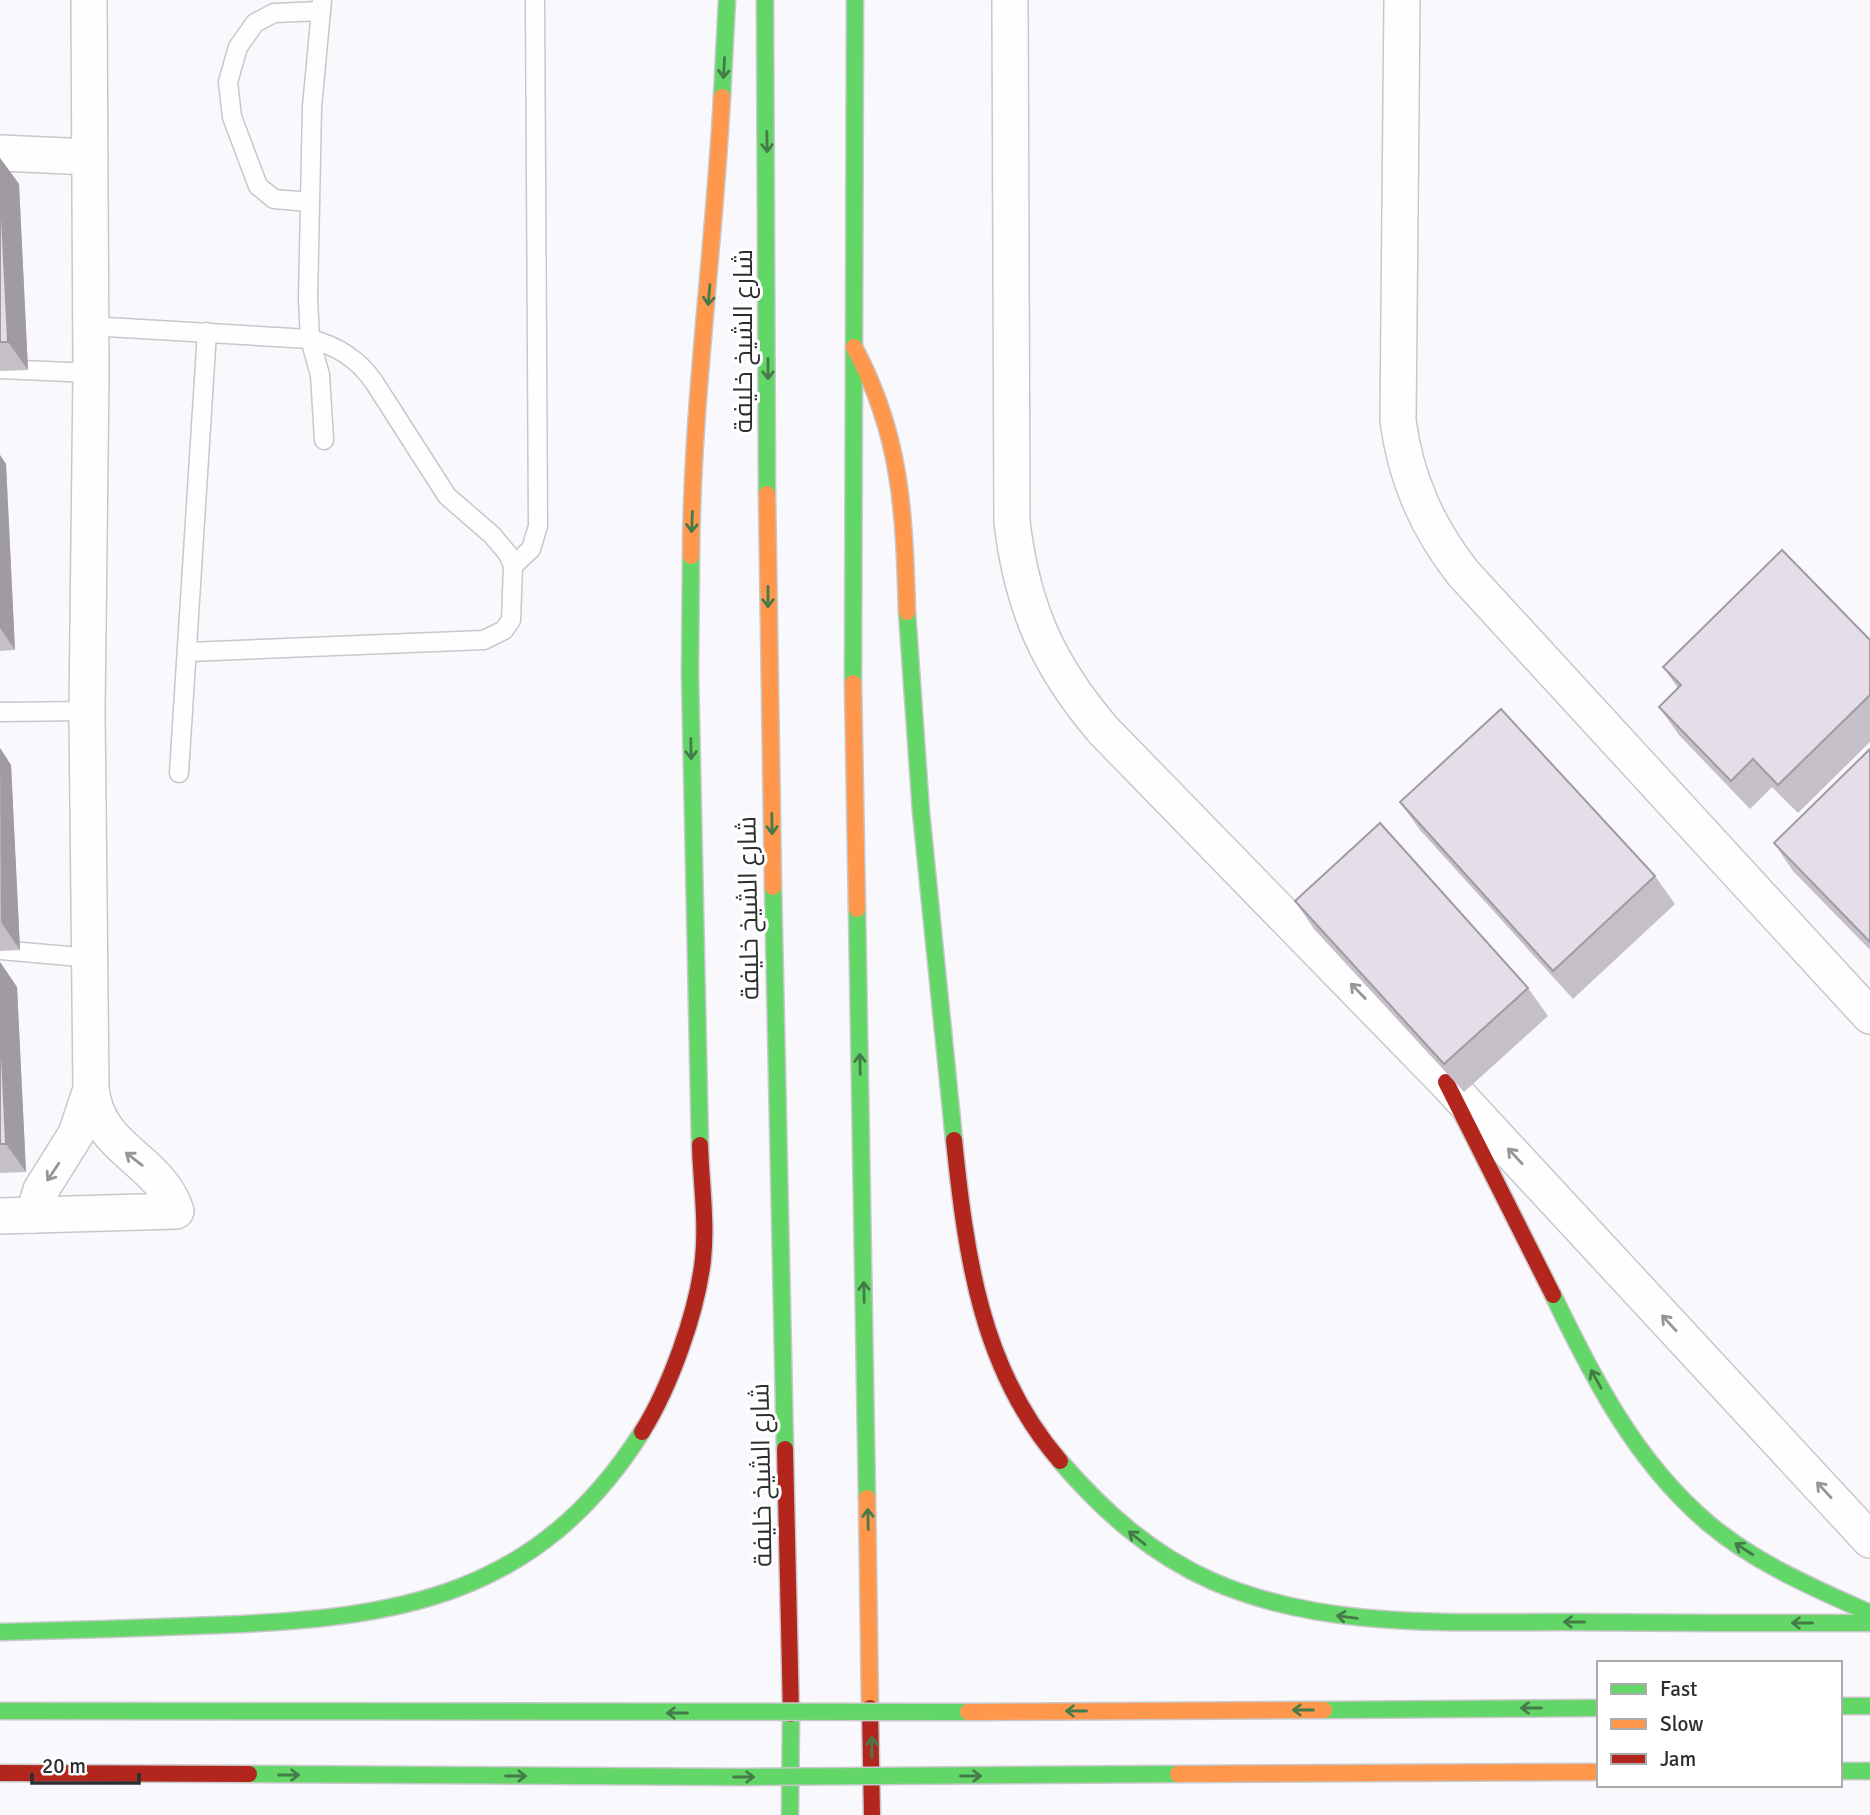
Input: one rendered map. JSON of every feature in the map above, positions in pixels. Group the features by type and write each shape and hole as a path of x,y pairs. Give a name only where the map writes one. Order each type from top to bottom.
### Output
{"main road":[{"path":"0,1632 328,1619 412,1605 471,1582 552,1536 612,1475 651,1418 683,1345 703,1259 690,674 691,549 697,425 717,199 727,0"},
{"name":"شارع الشيخ خليفة","path":"765,0 768,668 792,1721 790,1815"},
{"path":"855,0 853,673 872,1815"},
{"path":"854,347 880,393 894,451 899,487 931,924 962,1199 976,1290 994,1353 1012,1388 1043,1440 1076,1482 1108,1515 1151,1550 1220,1585 1293,1609 1353,1618 1414,1622 1870,1623"},
{"path":"1446,1082 1597,1382 1658,1472 1698,1513 1733,1542 1792,1578 1870,1613"},
{"path":"1842,1706 1870,1706"},
{"path":"0,1710 739,1713 1597,1708"},
{"path":"1842,1771 1870,1771"},
{"path":"0,1773 755,1777 1597,1772"}],"street":[{"path":"17,1215 176,1210 160,1180 130,1156 103,1126 93,1108 91,1088 87,711 91,373 89,0"},
{"path":"1010,0 1012,522 1026,598 1039,635 1072,691 1104,731 1446,1082 1870,1540"},
{"path":"1402,0 1398,421 1402,449 1418,502 1438,539 1463,573 1870,1016"},
{"path":"0,153 90,157"},
{"path":"17,1215 41,1190 76,1134 91,1088"}],"lane":[{"path":"513,566 531,549 538,526 535,0"},
{"path":"310,202 274,199 258,186 232,117 228,82 238,47 255,23 274,13 321,6 312,107 308,299 310,339 320,374 324,440"},
{"path":"90,326 310,339 340,349 365,369 447,496 501,543 513,566 511,620 505,630 484,640 189,652"},
{"path":"179,773 189,652 207,332"},
{"path":"0,369 91,373"},
{"path":"0,712 87,711"},
{"path":"0,950 91,958"}],"building":[{"path":"0,177 8,342 0,342"},
{"path":"1782,550 1870,640 1870,695 1778,785 1753,759 1731,781 1659,707 1681,685 1663,667"},
{"path":"1501,709 1655,876 1553,971 1400,802"},
{"path":"1870,749 1870,942 1774,843"},
{"path":"1380,823 1528,988 1444,1064 1295,901"},
{"path":"0,1012 6,1144 0,1144"}],"traffic: fast":[{"path":"722,97 727,0"},
{"path":"765,0 767,494"},
{"path":"853,683 855,0"},
{"path":"691,556 690,674 700,1145"},
{"path":"907,612 921,812 954,1140"},
{"path":"773,887 785,1449"},
{"path":"857,909 867,1498"},
{"path":"1553,1295 1618,1417 1659,1473 1682,1499 1708,1523 1745,1550 1786,1574 1870,1613"},
{"path":"0,1632 284,1621 346,1615 404,1604 458,1588 509,1564 557,1531 601,1487 642,1432"},
{"path":"1060,1461 1111,1514 1169,1558 1212,1581 1254,1597 1297,1608 1385,1620 1429,1622 1870,1623"},
{"path":"1842,1706 1870,1706"},
{"path":"1324,1710 1597,1708"},
{"path":"0,1711 968,1712"},
{"path":"790,1815 791,1714"},
{"path":"1842,1771 1870,1771"},
{"path":"249,1774 741,1777 1178,1774"}],"traffic: slow":[{"path":"691,556 695,441 722,97"},
{"path":"854,347 870,380 891,444 902,509 907,612"},
{"path":"767,494 773,887"},
{"path":"853,683 857,909"},
{"path":"867,1498 870,1708"},
{"path":"968,1712 1324,1710"},
{"path":"1178,1774 1597,1772"}],"traffic: jam":[{"path":"1446,1082 1553,1295"},
{"path":"954,1140 972,1269 995,1350 1012,1389 1033,1426 1060,1461"},
{"path":"642,1432 681,1349 700,1280 704,1231 700,1145"},
{"path":"785,1449 791,1714"},
{"path":"870,1708 872,1815"},
{"path":"0,1773 249,1774"}]}
